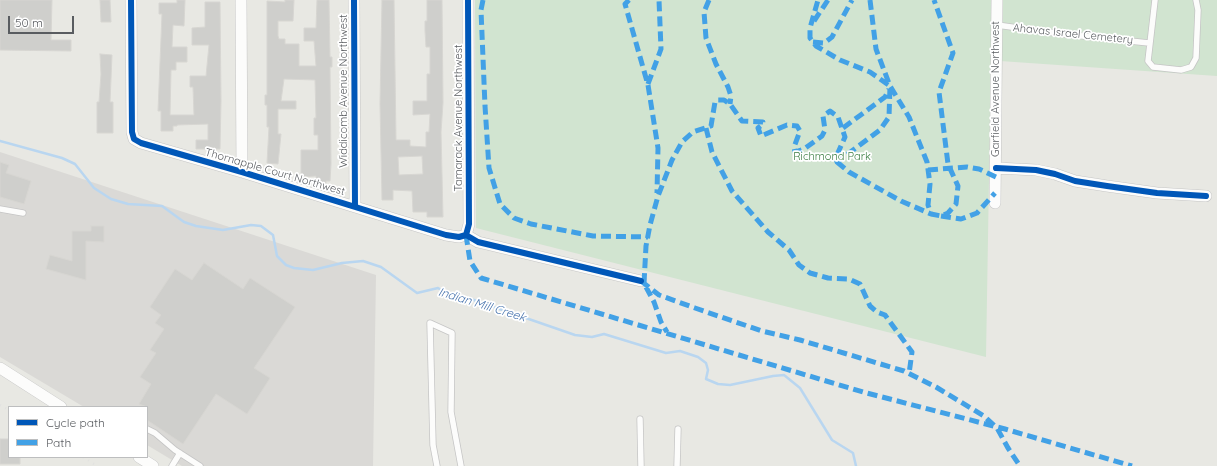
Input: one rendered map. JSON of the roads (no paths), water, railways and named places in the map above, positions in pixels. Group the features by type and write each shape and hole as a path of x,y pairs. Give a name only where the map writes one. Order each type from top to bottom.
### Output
{"street":[{"name":"Thornapple Court Northwest","path":"131,0 132,132 134,139 146,146 242,172 446,235 466,235 478,242 641,281"},
{"path":"242,0 242,172"},
{"name":"Widdicomb Avenue Northwest","path":"354,0 355,206"},
{"name":"Tamarack Avenue Northwest","path":"466,235 470,224 468,0"},
{"name":"Garfield Avenue Northwest","path":"995,203 997,0"},
{"path":"996,168 1036,170 1075,181 1157,193 1206,196"},
{"path":"0,368 59,406"},
{"path":"141,458 153,466"}],"lane":[{"name":"Ahavas Israel Cemetery","path":"1155,0 1148,59 1153,67 1181,70 1191,67 1196,54 1198,10 1196,0"},
{"name":"Ahavas Israel Cemetery","path":"996,25 1149,43"},
{"path":"0,209 23,213"},
{"path":"437,466 433,445 430,323 452,333 451,412 461,466"},
{"path":"640,419 641,466"},
{"path":"677,466 678,429"},
{"path":"148,430 200,466"},
{"path":"172,466 180,453"}],"waterway":[{"name":"Indian Mill Creek","path":"0,141 62,158 75,164 94,188 111,199 128,204 162,206 184,222 196,226 223,230 251,225 261,226 273,235 277,256 286,265 294,268 313,270 342,263 363,261 381,267 417,293 438,288 449,295 468,298 575,335 592,337 604,334 666,353 680,351 698,357 706,363 708,370 706,379 718,384 730,385 784,375 800,388 832,440 853,453 856,466"}],"railway":[{"path":"0,405 8,409"},
{"path":"85,458 97,466"}],"park label":[{"name":"Richmond Park","path":"832,157"}]}
